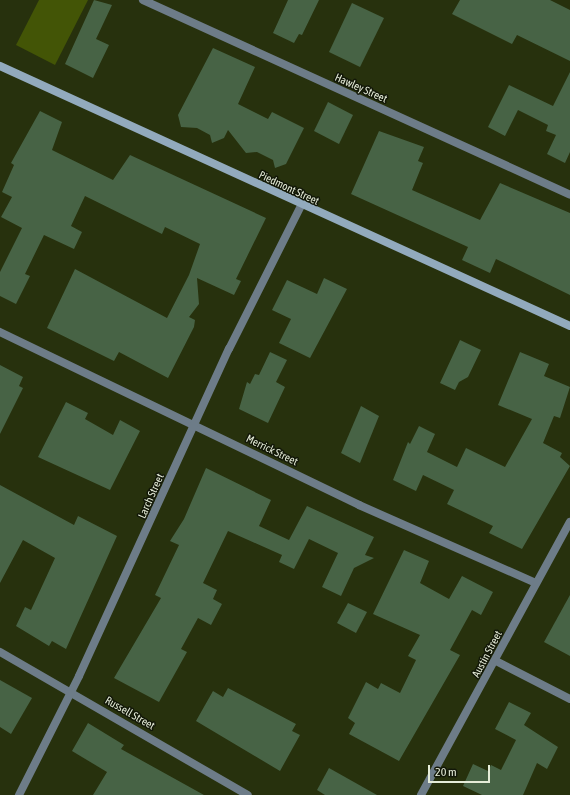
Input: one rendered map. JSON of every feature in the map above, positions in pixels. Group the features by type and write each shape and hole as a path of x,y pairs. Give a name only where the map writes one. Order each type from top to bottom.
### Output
{"street":[{"name":"Hawley Street","path":"143,0 570,195"},
{"name":"Piedmont Street","path":"0,66 301,206 570,326"},
{"name":"Larch Street","path":"18,795 72,692 196,424 301,206"},
{"name":"Merrick Street","path":"0,332 196,424 359,505 536,583"},
{"name":"Austin Street","path":"421,795 496,662 536,583 570,522"},
{"name":"Russell Street","path":"0,652 72,692 248,795"},
{"path":"496,662 570,699"}],"green space":[{"path":"39,0 88,0 55,65 16,45"}],"building":[{"path":"94,0 112,5 96,39 109,45 93,78 65,64"},
{"path":"288,0 319,0 302,35 299,34 294,43 273,33"},
{"path":"460,0 550,0 570,10 570,61 517,35 512,44 452,14"},
{"path":"352,3 384,18 360,67 329,52"},
{"path":"213,48 255,67 238,104 268,119 272,112 304,128 286,164 275,168 273,160 257,152 246,153 228,130 224,138 212,143 210,135 197,128 181,127 178,115"},
{"path":"570,72 570,152 565,163 547,154 556,135 546,131 548,125 518,110 505,136 488,127 509,85 553,106"},
{"path":"328,102 353,115 339,144 314,131"},
{"path":"40,111 62,122 52,150 113,180 130,155 266,218 236,279 241,281 234,295 197,278 199,304 189,317 195,320 194,327 168,378 119,352 114,361 47,328 75,269 167,318 189,275 200,244 165,227 162,234 85,196 71,226 82,232 74,249 44,235 25,274 30,276 16,304 0,296 0,272 22,228 1,217 12,197 2,192 14,165 11,163"},
{"path":"379,131 424,147 418,161 423,163 412,190 480,220 500,183 570,213 570,295 496,259 490,273 462,260 468,247 351,194"},
{"path":"324,278 347,289 310,358 279,343 291,319 272,310 287,280 317,294"},
{"path":"460,340 481,350 468,377 459,382 455,390 440,383"},
{"path":"270,352 287,360 276,382 285,387 268,423 239,409 247,382 250,384 255,374 259,375"},
{"path":"520,352 549,364 544,376 570,387 560,418 554,416 543,443 562,453 560,457 570,466 522,549 489,533 493,526 447,504 454,490 423,475 416,491 393,480 408,442 410,444 419,426 435,434 427,452 457,467 466,448 505,467 532,419 498,405"},
{"path":"0,365 23,377 19,386 23,388 0,434"},
{"path":"66,402 88,413 85,419 113,435 120,420 140,431 110,490 38,457"},
{"path":"361,406 379,416 360,463 341,453"},
{"path":"206,468 271,500 259,526 289,540 307,506 374,537 365,555 374,558 354,568 341,596 322,587 338,553 309,539 294,569 279,562 282,555 228,531 203,583 217,590 213,599 222,604 211,625 198,618 181,649 187,652 159,702 114,678 161,598 155,595 179,545 170,541 184,519"},
{"path":"0,485 74,525 78,516 117,536 66,649 52,641 49,646 16,626 25,607 31,610 55,558 23,540 0,583"},
{"path":"404,550 429,561 420,583 449,599 462,576 493,592 481,615 472,610 450,650 460,655 399,761 349,734 355,723 348,718 366,682 378,689 381,683 400,693 416,660 408,656 420,635 373,614"},
{"path":"570,595 570,656 544,642"},
{"path":"348,603 367,612 356,633 337,623"},
{"path":"0,680 32,698 11,734 0,727"},
{"path":"228,688 296,724 292,731 300,735 280,771 196,721 213,691 223,697"},
{"path":"509,702 531,713 524,725 558,747 547,769 537,763 523,795 482,795 463,786 473,764 488,771 491,765 501,770 516,740 495,729"},
{"path":"88,723 124,745 121,749 204,795 93,795 107,772 72,751"},
{"path":"329,768 377,795 325,795 317,790"}]}
